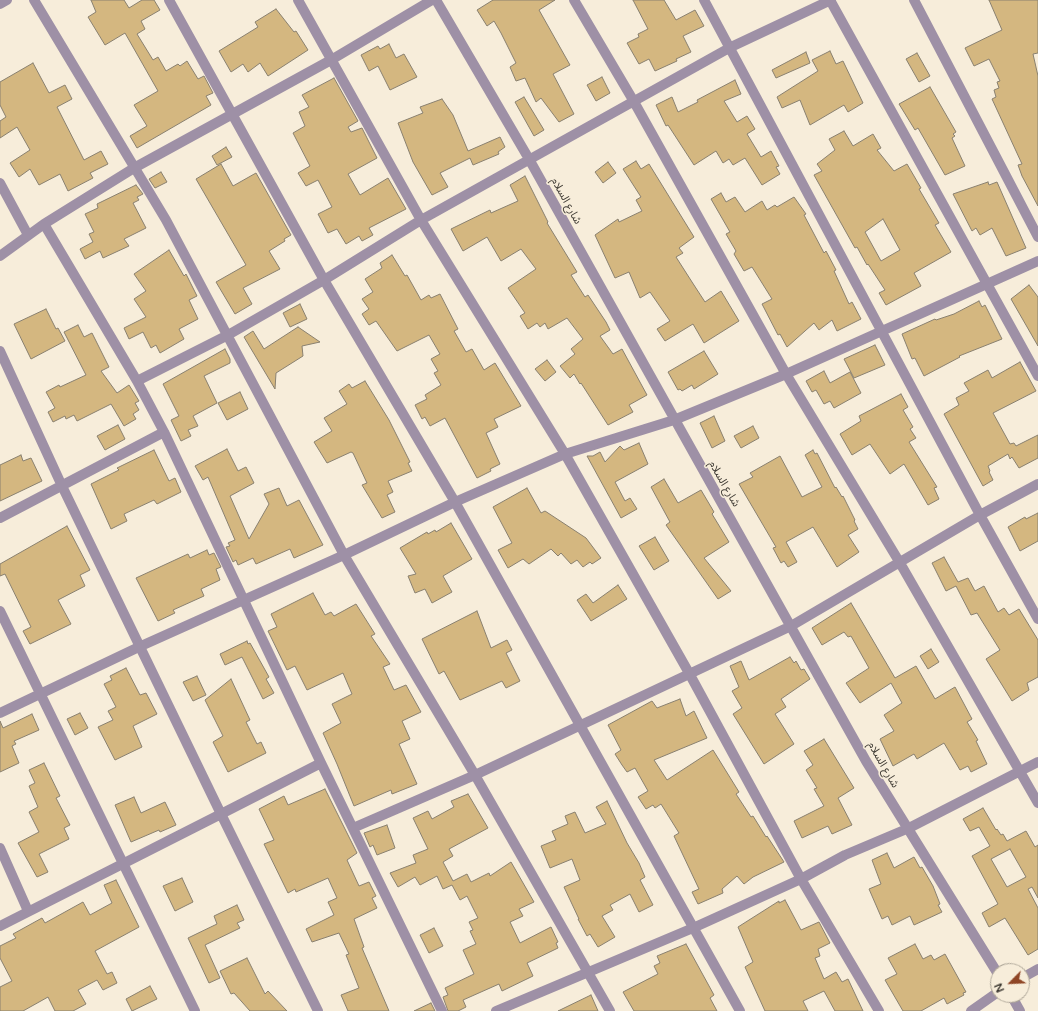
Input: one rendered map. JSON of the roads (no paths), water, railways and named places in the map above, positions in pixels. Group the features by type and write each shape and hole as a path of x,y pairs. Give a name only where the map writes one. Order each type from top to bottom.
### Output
{"street":[{"path":"0,4 7,0"},
{"path":"34,0 166,220 344,555 475,775 610,1011"},
{"path":"169,0 324,280 455,502 740,1011"},
{"path":"298,0 421,220 565,454 689,673 802,879 879,1011"},
{"path":"0,256 44,224 134,168 331,60 432,0"},
{"name":"شارع السلام","path":"436,0 529,159 866,761 909,828 991,963"},
{"path":"574,0 633,100 786,374 900,563 1038,803"},
{"path":"704,0 731,47 980,515 1038,619"},
{"path":"137,381 228,335 324,280 421,220 633,100 731,47 831,0 1038,376"},
{"path":"914,0 1038,237"},
{"path":"0,183 28,235"},
{"path":"44,224 137,381 164,432 321,763 442,1011"},
{"path":"0,714 141,646 344,555 455,502 565,454 674,420 786,374 1038,261"},
{"path":"0,351 62,486 318,1011"},
{"path":"0,518 164,432"},
{"path":"353,828 475,775 791,626 980,515 1038,484"},
{"path":"0,611 195,1011"},
{"path":"496,1011 589,973 802,879 845,854 909,828 1038,762"},
{"path":"0,926 321,763"},
{"path":"0,848 28,912"},
{"path":"971,1011 990,998"}]}
